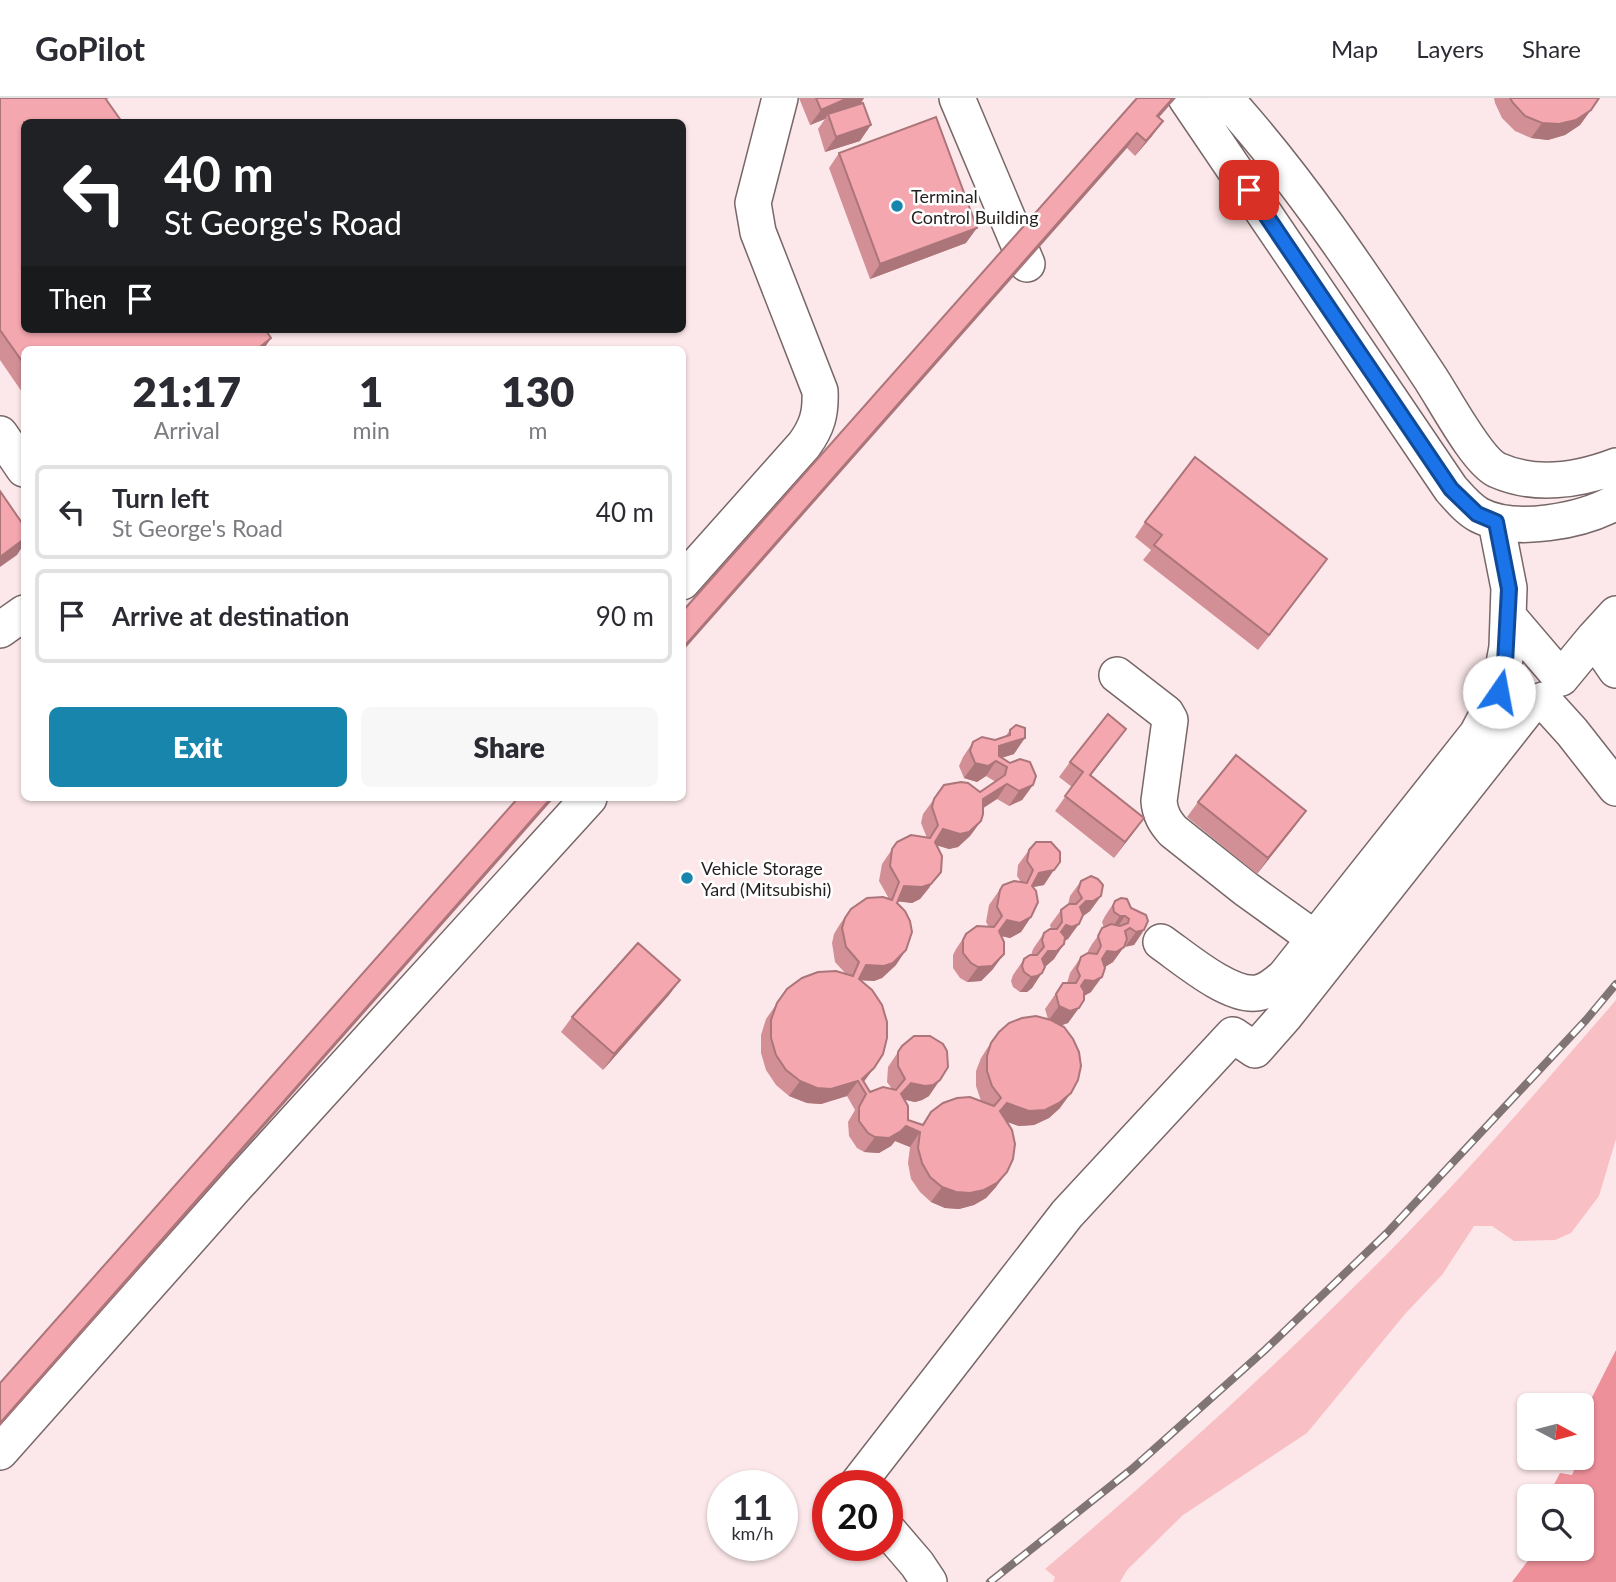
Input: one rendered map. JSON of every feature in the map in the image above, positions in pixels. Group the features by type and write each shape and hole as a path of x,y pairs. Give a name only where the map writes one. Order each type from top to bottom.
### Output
{"lane":[{"path":"686,578 804,445 816,429 821,411 820,391 758,232 753,203 780,98"},
{"path":"957,98 1027,264"},
{"path":"1186,98 1451,489 1477,514 1496,522 1545,523 1575,519 1601,511 1616,502"},
{"path":"1225,98 1272,152 1343,250 1482,459 1496,469 1525,479 1558,480 1588,476 1616,466"},
{"path":"0,434 21,465"},
{"path":"1161,942 1228,987 1243,993 1267,990 1285,976 1477,734 1493,707 1502,679 1509,589 1496,522"},
{"path":"0,630 21,615"},
{"path":"1508,615 1560,678 1605,626"},
{"path":"1605,626 1616,670"},
{"path":"1117,675 1166,713 1170,720 1159,801 1166,823 1245,889 1314,938"},
{"path":"868,1470 1066,1214 1233,1035 1255,1050 1285,1016 1529,707 1543,700 1616,788"},
{"path":"0,1452 247,1174 586,801"},
{"path":"903,1548 929,1582"}],"shaded area":[{"path":"1616,1000 1616,1139 1599,1196 1571,1233 1555,1240 1514,1241 1492,1226 1474,1226 1442,1275 1405,1314 1307,1433 1183,1515 1127,1570 1120,1582 1053,1582 1055,1577 1045,1569 1208,1425 1366,1275 1462,1175"},
{"path":"1616,1350 1616,1582 1512,1582 1528,1561 1594,1561 1594,1484 1554,1484 1560,1473 1572,1475 1574,1470 1594,1470 1594,1393"}],"building":[{"path":"0,98 105,98 120,119 21,119 21,333 268,333 271,338 261,346 21,346 21,360 0,330"},
{"path":"816,98 848,98 821,110"},
{"path":"1137,98 1173,98 1157,116 1163,121 1146,141 1137,133 686,644 686,607"},
{"path":"1510,98 1599,98 1591,110 1576,120 1559,124 1542,123 1525,116"},
{"path":"863,103 871,125 836,137 828,114"},
{"name":"Terminal Control Building","path":"936,117 977,228 880,264 839,153"},
{"path":"1195,457 1327,559 1269,635 1154,545 1162,535 1145,522"},
{"path":"0,491 21,522 21,541 0,557"},
{"path":"1108,714 1126,729 1090,775 1144,818 1125,842 1065,796 1083,772 1070,762"},
{"path":"1016,725 1025,728 1025,738 999,746 999,756 1010,763 1020,759 1030,762 1036,776 1033,785 1019,791 1007,784 983,799 981,821 969,832 960,834 943,829 935,842 942,856 941,872 931,884 922,887 904,886 897,903 910,921 912,932 906,950 893,963 884,966 866,965 859,979 872,990 882,1005 887,1022 883,1054 874,1068 862,1079 870,1092 883,1087 896,1090 905,1079 898,1066 898,1052 914,1036 930,1036 943,1044 947,1051 948,1067 940,1080 925,1086 911,1083 901,1094 908,1106 908,1120 923,1125 931,1112 943,1103 957,1098 970,1097 994,1106 1001,1098 992,1086 987,1071 987,1056 991,1043 1009,1023 1036,1016 1051,1020 1064,1027 1079,1052 1081,1066 1078,1080 1071,1093 1059,1103 1045,1110 1029,1111 1007,1103 1000,1111 1012,1130 1015,1144 1013,1159 1007,1172 997,1183 984,1190 956,1192 942,1187 930,1177 918,1148 920,1132 906,1126 889,1138 875,1137 868,1133 859,1121 859,1107 866,1094 858,1081 831,1089 817,1088 800,1081 786,1070 776,1055 771,1038 771,1020 777,1003 787,989 802,978 818,972 836,971 853,976 859,962 846,947 842,928 845,918 851,909 867,898 883,897 892,900 899,882 890,866 892,849 897,842 911,835 930,838 938,825 932,807 934,799 944,785 968,783 980,792 1005,775 1007,767 996,761 988,766 975,763 970,751 973,742 982,737 995,740 1010,735 1010,730"},
{"path":"1236,755 1306,811 1268,858 1198,802"},
{"path":"515,801 548,801 0,1423 0,1383"},
{"path":"1036,842 1051,842 1060,852 1060,862 1054,870 1039,873 1032,886 1038,902 1031,917 1020,923 1007,920 999,931 1004,942 1004,954 992,966 978,967 963,953 963,940 966,934 977,926 994,927 1002,916 997,907 1003,885 1014,881 1027,883 1033,870 1027,861 1029,850"},
{"path":"1091,876 1103,885 1101,896 1093,901 1086,901 1080,907 1083,915 1079,924 1072,927 1066,925 1061,932 1065,937 1064,944 1057,951 1048,951 1042,959 1045,967 1042,973 1031,977 1024,972 1024,959 1037,955 1044,947 1044,933 1057,929 1062,922 1061,910 1069,904 1076,904 1082,898 1078,891 1081,881"},
{"path":"1127,899 1131,908 1146,915 1148,921 1144,930 1136,932 1130,928 1125,931 1127,939 1124,947 1116,952 1107,951 1102,959 1105,968 1102,977 1094,981 1085,980 1081,986 1084,1000 1079,1008 1070,1011 1059,1006 1056,994 1063,983 1076,983 1080,976 1077,969 1081,957 1088,953 1097,954 1101,946 1098,936 1102,928 1111,924 1120,926 1128,923 1129,919 1114,912 1115,901"},
{"path":"638,943 680,980 614,1054 572,1017"}],"railway":[{"path":"990,1582 1132,1469 1265,1350 1387,1233 1586,1020 1616,984"}],"place":[{"name":"Terminal Control Building","path":"897,206"},
{"name":"Vehicle Storage Yard (Mitsubishi)","path":"687,878"}],"route":[{"path":"1249,190 1451,489 1477,514 1496,522 1509,589 1507,647 1499,692"}]}
